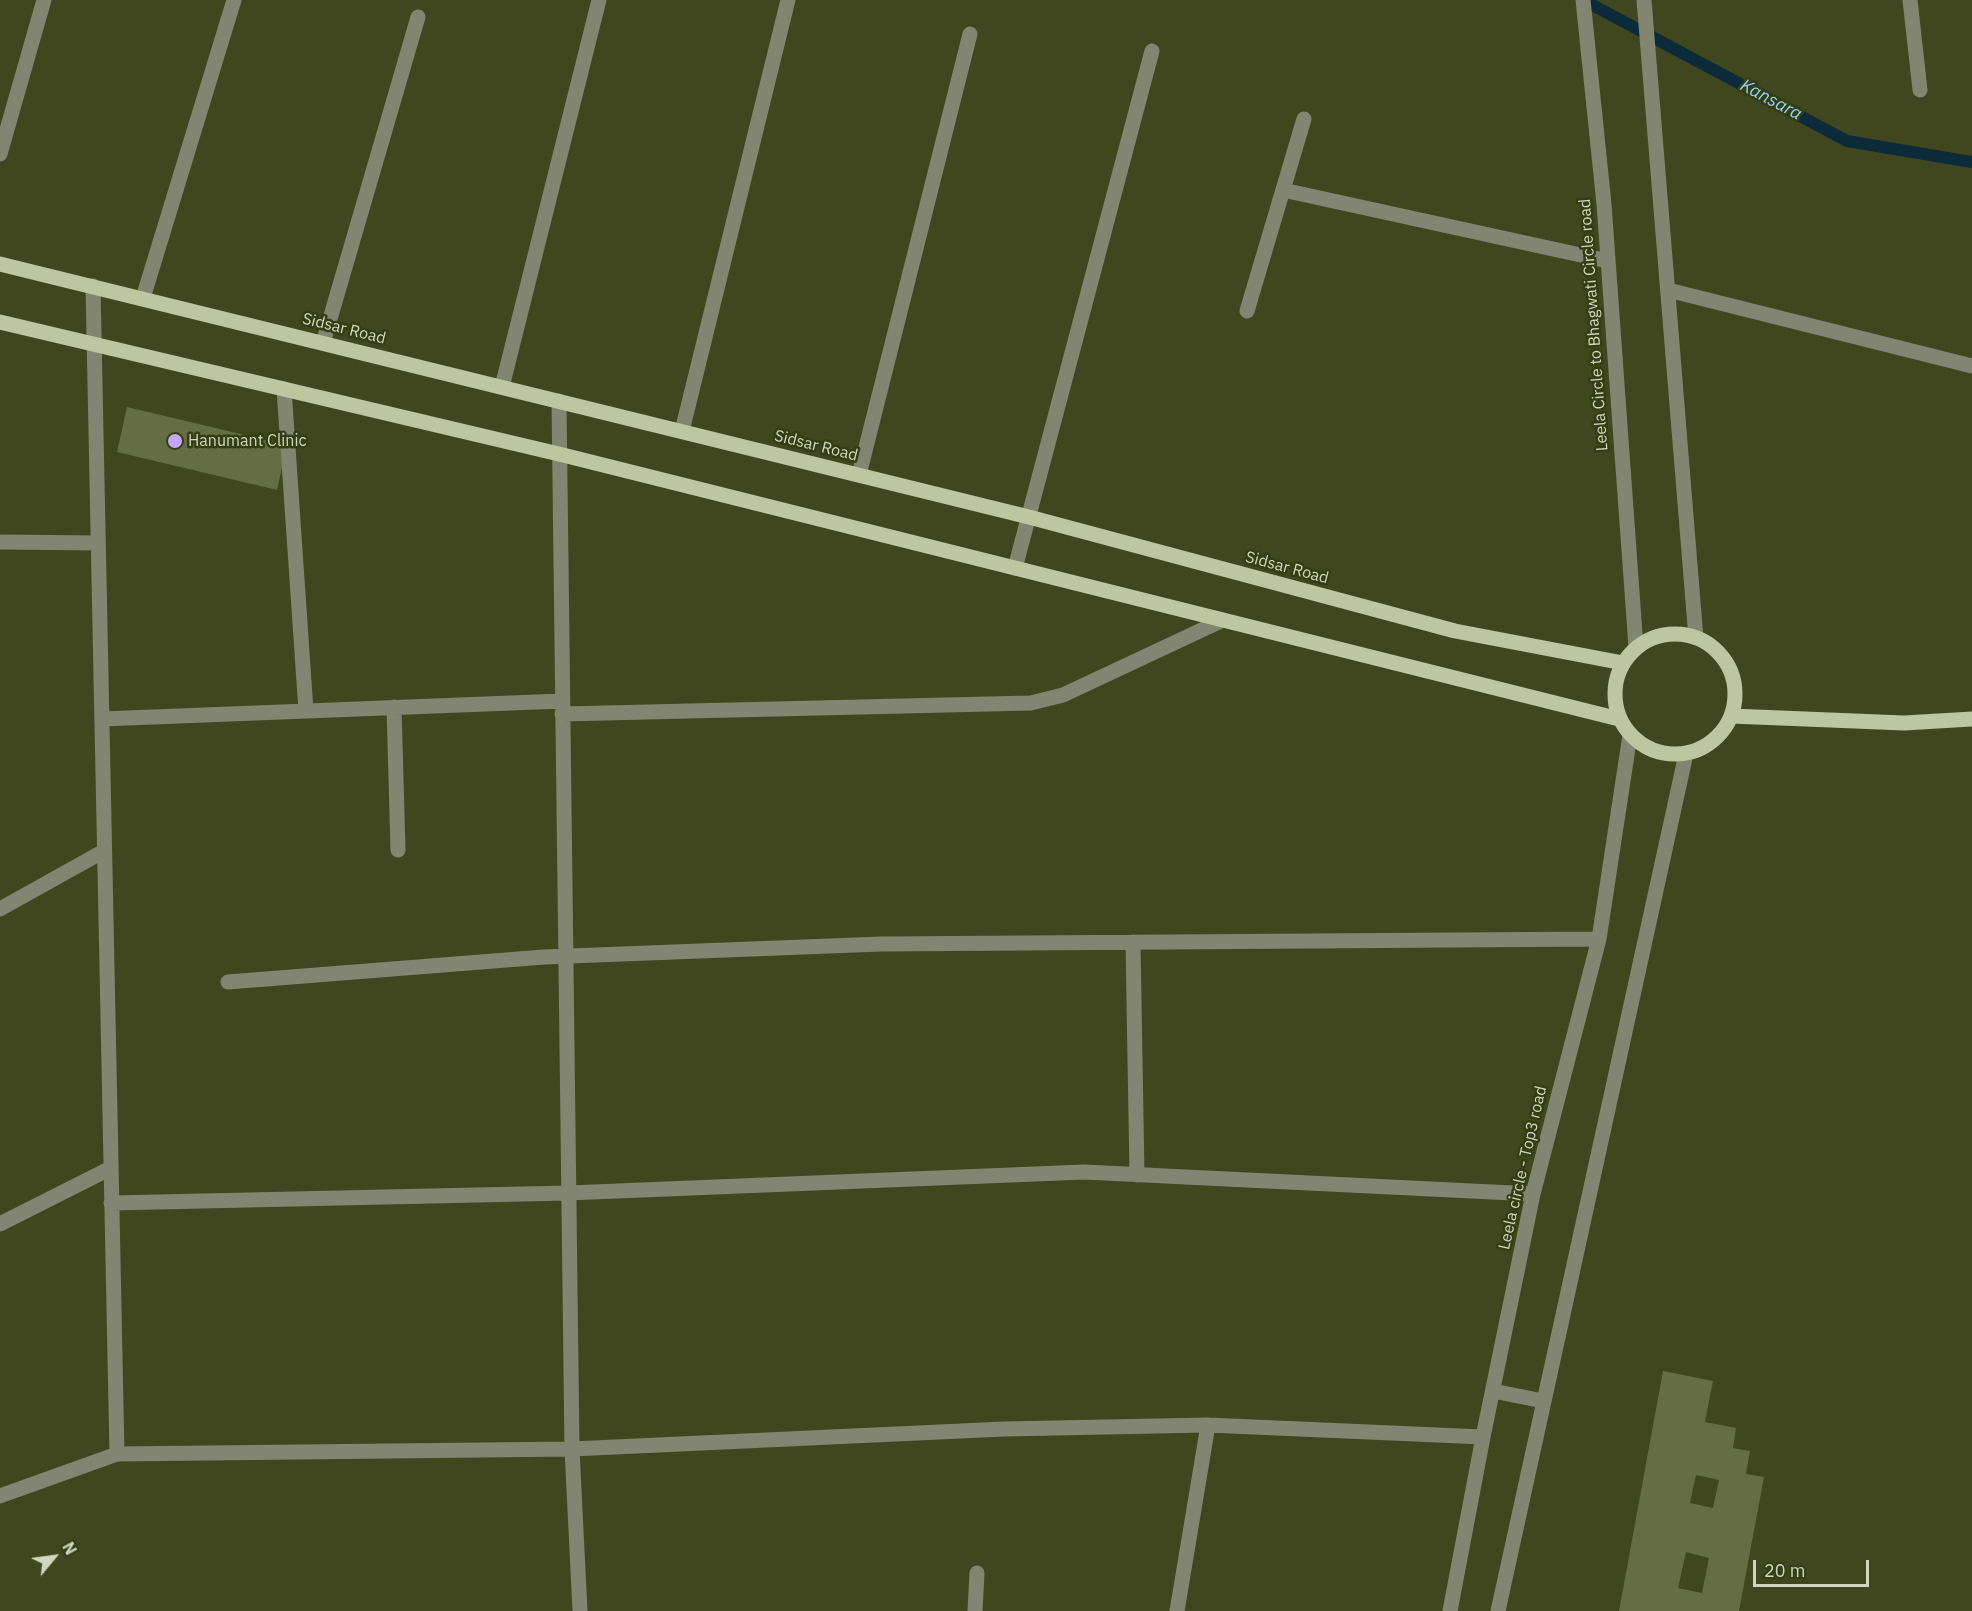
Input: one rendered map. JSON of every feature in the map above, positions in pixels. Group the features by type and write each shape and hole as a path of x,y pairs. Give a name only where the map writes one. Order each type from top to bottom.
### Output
{"main road":[{"name":"Sidsar Road","path":"0,264 1029,517 1455,631 1623,663"},
{"path":"0,321 559,454 1619,719"},
{"path":"1671,633 1690,635 1708,644 1724,658 1733,676 1736,696 1731,717 1721,734 1706,747 1686,754 1666,754 1646,747 1630,735 1619,719 1615,700 1616,680 1623,663 1636,647 1671,633"},
{"path":"1731,717 1904,723 1972,719"}],"street":[{"path":"0,154 44,0"},
{"path":"143,298 234,0"},
{"path":"502,387 599,0"},
{"path":"681,431 788,0"},
{"name":"Leela Circle to Bhagwati Circle road","path":"1583,0 1604,204 1636,647"},
{"path":"1644,0 1696,638"},
{"path":"1910,0 1920,90"},
{"path":"323,343 418,17"},
{"path":"859,475 970,34"},
{"path":"1015,568 1152,51"},
{"path":"1247,311 1304,119"},
{"path":"1283,190 1608,261"},
{"path":"93,286 117,1454"},
{"path":"1668,290 1972,366"},
{"path":"284,389 306,711"},
{"path":"559,400 572,1449 580,1611"},
{"path":"0,542 98,543"},
{"path":"102,719 394,707 1031,703 1063,695 1223,620"},
{"path":"394,707 398,850"},
{"name":"Leela circle - Top3 road","path":"1450,1611 1533,1194 1599,939 1630,735"},
{"path":"1498,1611 1686,754"},
{"path":"0,909 104,851"},
{"path":"228,982 565,956 881,944 1599,939"},
{"path":"1133,942 1137,1175"},
{"path":"0,1224 111,1168"},
{"path":"111,1203 568,1193 1084,1172 1533,1194"},
{"path":"1493,1391 1543,1401"},
{"path":"1177,1611 1208,1425"},
{"path":"0,1496 117,1454 572,1449 1004,1429 1208,1425 1483,1437"},
{"path":"975,1611 977,1573"}],"building":[{"path":"127,407 287,445 277,490 117,452"},
{"path":"1663,1371 1713,1381 1705,1422 1736,1428 1733,1448 1750,1451 1746,1474 1764,1477 1739,1611 1619,1611","holes":["1696,1475 1719,1480 1713,1508 1690,1503","1686,1552 1709,1558 1702,1593 1678,1588"]}],"waterway":[{"name":"Kansara","path":"1583,0 1847,141 1972,162"}],"place":[{"name":"Hanumant Clinic","path":"175,441"}]}
